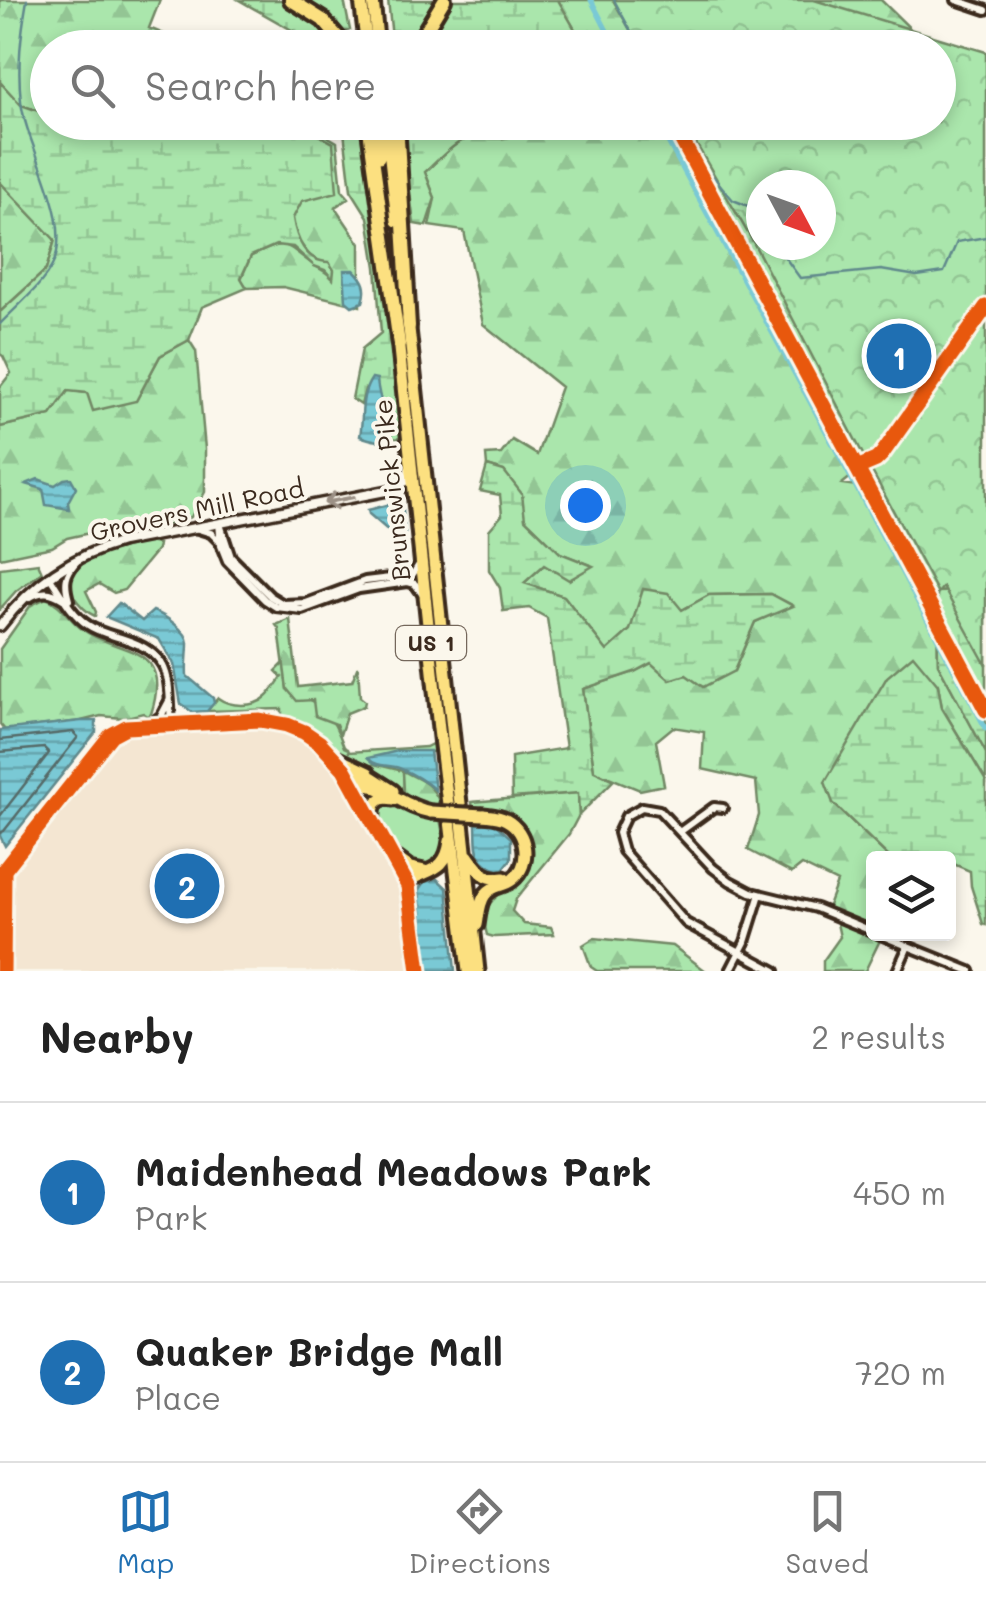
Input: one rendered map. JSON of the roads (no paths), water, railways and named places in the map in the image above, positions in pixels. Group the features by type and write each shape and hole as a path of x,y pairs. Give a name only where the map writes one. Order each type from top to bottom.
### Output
{"highway":[{"path":"291,0 332,30"},
{"path":"361,0 365,30"},
{"path":"376,0 377,30"},
{"path":"426,30 444,0"},
{"path":"374,140 398,344"},
{"name":"Brunswick Pike","path":"388,140 478,971"},
{"path":"398,140 409,326"},
{"name":"Brunswick Pike","path":"398,344 468,971"},
{"path":"334,757 380,780 402,802"},
{"path":"349,779 364,775 380,780"},
{"path":"349,779 418,810 505,819 518,831 525,846 523,864 514,879 486,892 474,934"},
{"path":"373,821 373,807 378,800 402,802"},
{"path":"406,882 445,860 452,824"},
{"path":"392,854 410,868 428,871"},
{"path":"466,854 478,871 493,879 512,875 523,864"}],"street":[{"path":"956,0 986,10"},
{"name":"Grovers Mill Road","path":"0,626 49,576 85,555 122,542 392,490 406,481 411,462"},
{"path":"219,523 220,546"},
{"path":"219,523 230,558 283,604 306,603 365,581 408,576 416,570 421,555"},
{"path":"194,528 214,534 230,565 276,607 302,610 359,589 408,582 418,588 427,604"},
{"path":"73,610 66,579 85,555"},
{"path":"49,576 73,610"},
{"path":"15,607 46,592 58,596 92,627 153,652 166,672 171,724"},
{"path":"170,700 180,716 195,723"},
{"path":"149,726 170,700"},
{"path":"2,971 4,868 111,735 124,728 260,720 287,725 315,739 349,779 406,882 419,971"},
{"path":"775,971 679,917 622,851 618,839 626,816 648,807 664,812 721,875 740,888 803,904 866,928"},
{"path":"682,832 714,807 724,808"},
{"path":"730,971 760,894"},
{"path":"897,941 970,971"},
{"path":"897,971 908,946"}],"water":[{"path":"344,270 354,270 363,281 363,302 352,306 346,301"},
{"path":"372,378 377,379 392,439 360,436 364,399"},
{"path":"71,478 76,487 68,502 69,509 46,505 43,489 26,484 38,479 55,485"},
{"path":"394,503 403,510 405,533 391,533 369,514 368,510"},
{"path":"119,603 142,621 153,611 158,613 184,634 188,643 187,676 213,698 214,703 207,711 192,712 181,704 174,664 159,639 106,617"},
{"path":"96,721 96,732 5,846 0,836 0,730"},
{"path":"398,751 430,751 435,790 404,770 379,765 368,758"},
{"path":"494,823 511,838 511,859 501,872 481,859 477,848 476,824"},
{"path":"437,879 447,888 455,971 427,971 419,889 424,882"}],"waterway":[{"path":"27,0 19,75 30,135"},
{"path":"591,0 607,30"},
{"path":"614,0 630,30"},
{"path":"0,324 41,282 58,248 54,206 32,140"},
{"path":"667,140 986,729"},
{"path":"691,140 707,169 733,200 746,205"},
{"path":"787,260 800,278 881,270 917,276 944,272 957,242 986,237"}],"place":[{"name":"Maidenhead Meadows Park","path":"899,356"},
{"name":"Quaker Bridge Mall","path":"187,886"}]}
